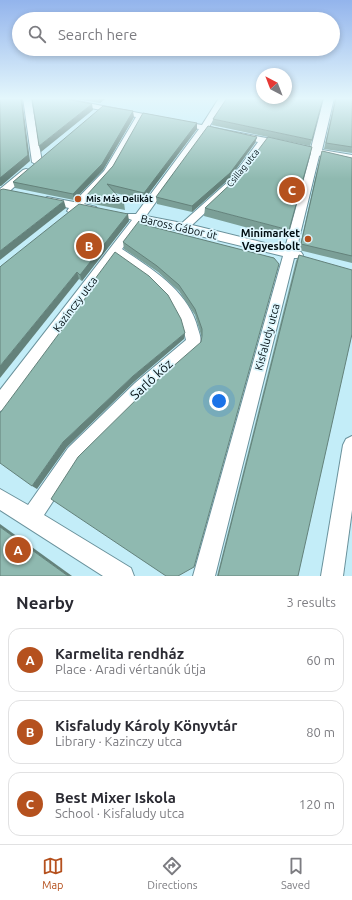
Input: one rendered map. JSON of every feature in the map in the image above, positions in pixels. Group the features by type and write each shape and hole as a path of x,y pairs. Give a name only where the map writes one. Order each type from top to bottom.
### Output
{"street":[{"path":"1,192 40,160 33,125"},
{"path":"67,216 78,206 108,172 135,125"},
{"path":"192,125 352,159"},
{"name":"Kisfaludy utca","path":"204,576 323,125"},
{"name":"Kazinczy utca","path":"0,403 205,127"},
{"name":"Csillag utca","path":"184,227 232,182 264,140"},
{"path":"1,192 18,194"},
{"path":"33,197 100,211"},
{"name":"Baross Gábor út","path":"123,215 184,227 310,259"},
{"name":"Sarló köz","path":"31,517 74,454 141,388 194,342 193,333 180,303 155,277 115,250"},
{"path":"332,576 352,445"},
{"path":"0,499 123,576"}],"building":[{"path":"0,125 24,125 28,155 0,178"},
{"path":"36,125 66,125 39,146"},
{"path":"81,125 125,125 102,164 73,194 13,182"},
{"path":"136,125 196,125 144,193 107,184 124,203 86,196 113,166"},
{"path":"241,125 316,125 312,140"},
{"path":"330,125 352,125 352,147 326,143"},
{"path":"208,126 257,137 230,173 192,206 156,197"},
{"path":"268,137 312,147 289,230 205,208 238,177"},
{"path":"322,151 352,158 352,256 301,244"},
{"path":"3,189 64,201 0,251 0,190"},
{"path":"79,204 128,214 80,275 77,272 0,366 0,267"},
{"path":"139,221 141,224 274,258 279,264 194,567 178,576 166,576 51,499 78,457 147,389 201,342 202,329 195,309 179,285 157,266 123,242"},
{"path":"115,252 149,276 168,295 181,319 185,333 133,376 63,442 32,486 0,463 0,413 95,285 92,283"},
{"path":"299,255 352,270 352,334 298,576 218,576"},
{"path":"0,527 68,576 0,576"}],"place":[{"name":"Best Mixer Iskola","path":"292,190"},
{"name":"Mis Más Delikát","path":"78,199"},
{"name":"Minimarket Vegyesbolt","path":"308,239"},
{"name":"Kisfaludy Károly Könyvtár","path":"89,246"},
{"name":"Karmelita rendház","path":"18,550"}]}
